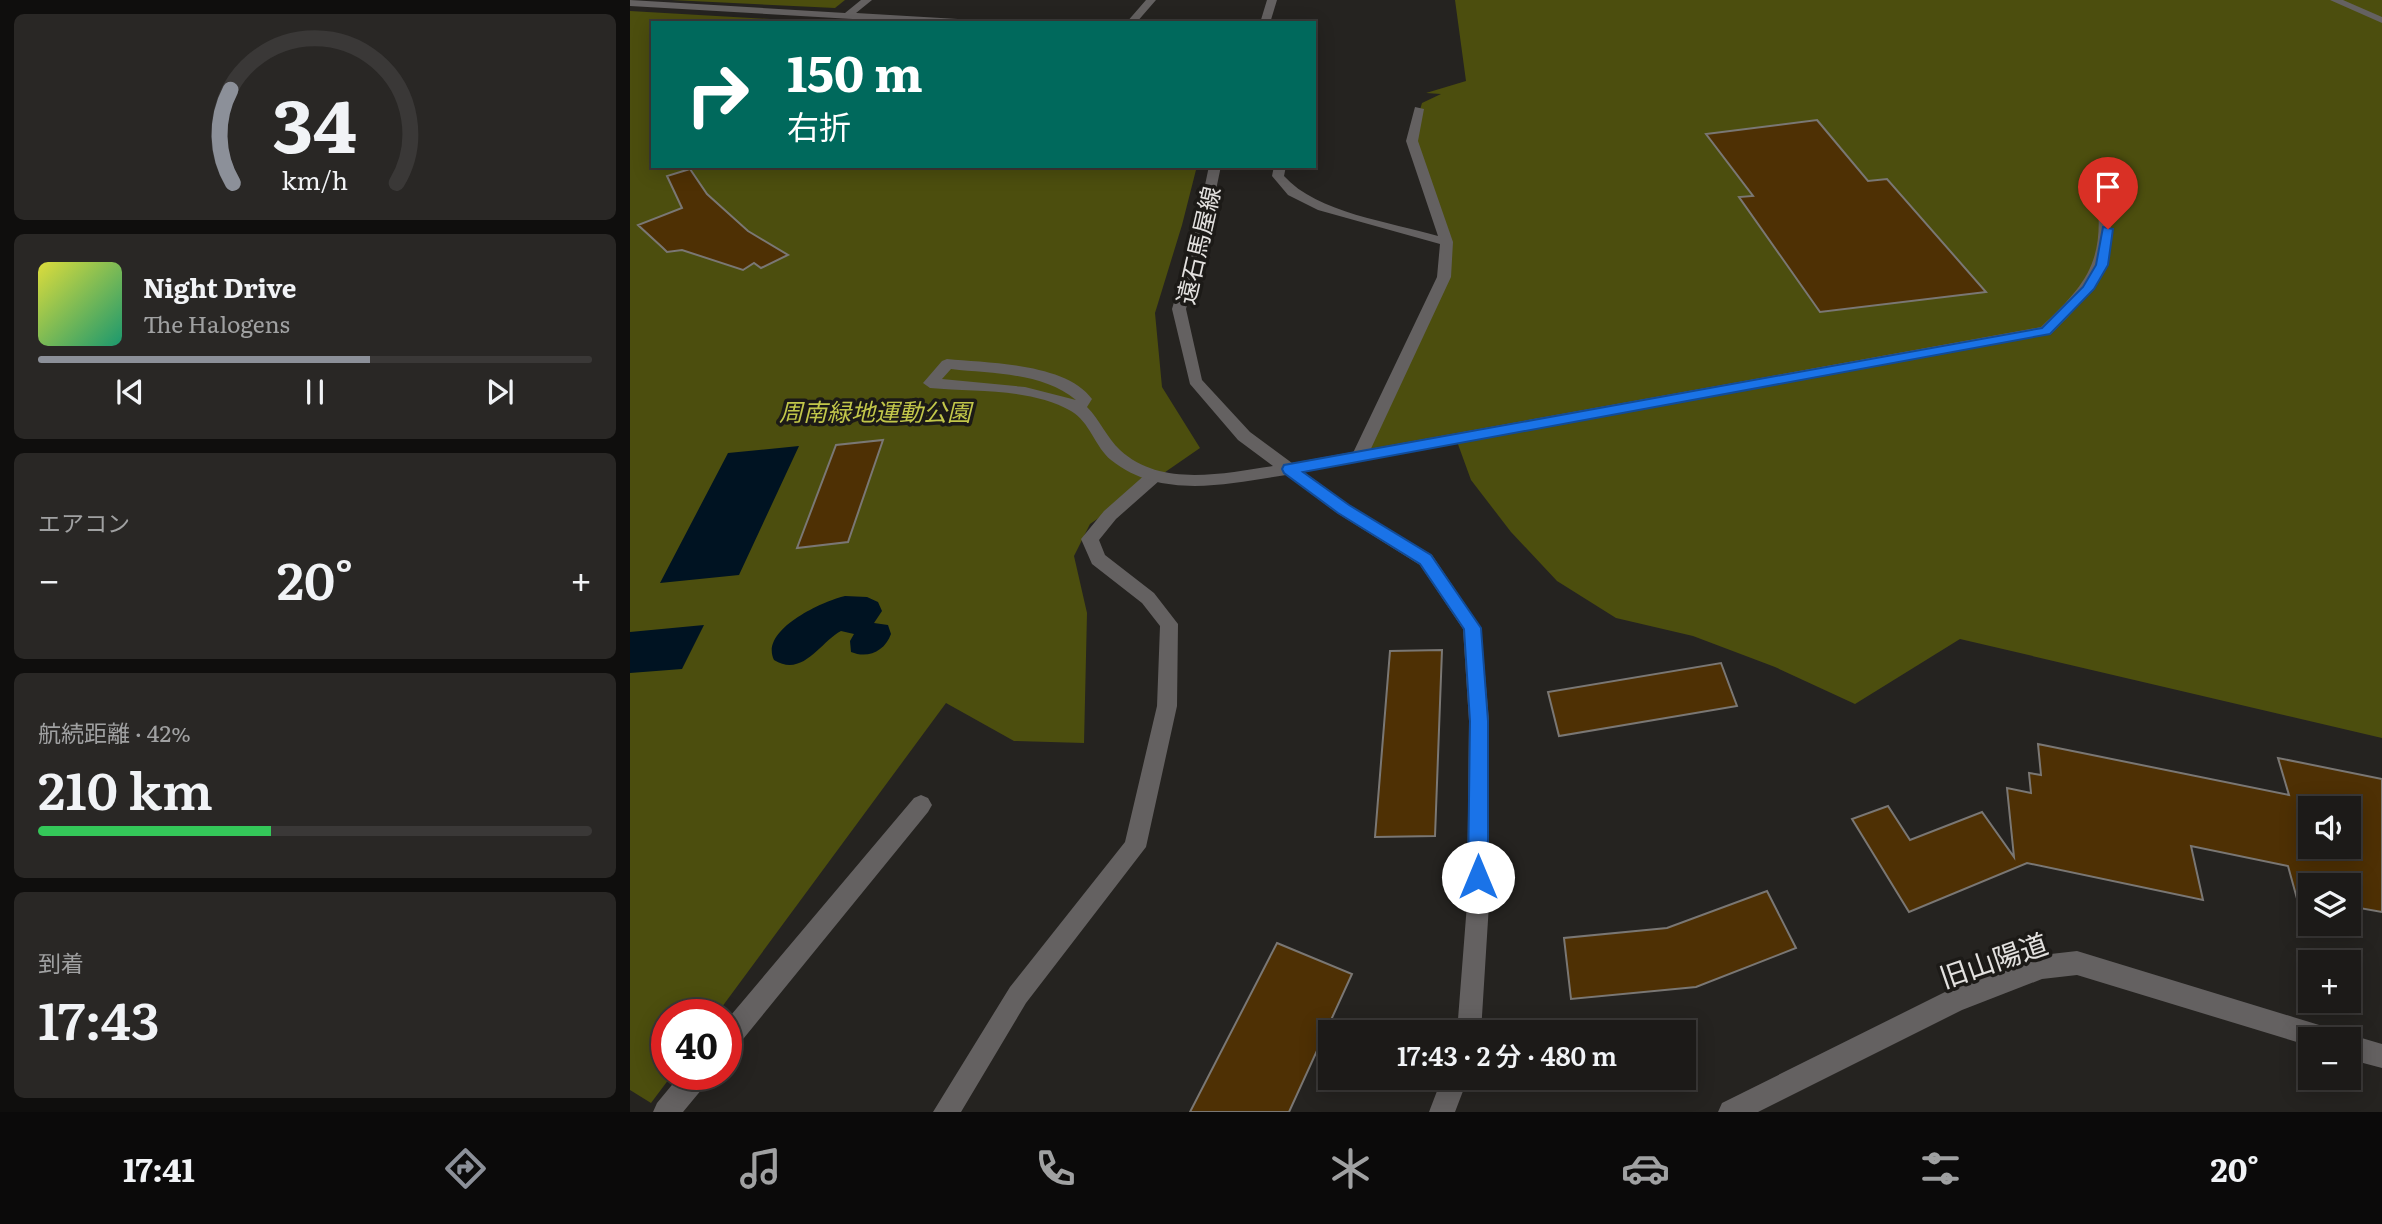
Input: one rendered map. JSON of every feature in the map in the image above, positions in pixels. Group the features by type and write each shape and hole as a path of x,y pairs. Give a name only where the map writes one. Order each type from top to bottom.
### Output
{"street":[{"path":"848,15 867,0"},
{"path":"1133,21 1151,0"},
{"path":"1266,21 1272,0"},
{"path":"2336,0 2382,20"},
{"path":"630,3 943,21"},
{"path":"1360,455 1444,276 1447,242 1412,141 1419,109"},
{"name":"遠石馬屋線","path":"1215,168 1202,228 1179,309 1195,381 1244,436 1343,509 1426,560 1472,628 1479,721 1478,891 1470,1020"},
{"path":"1280,168 1278,176 1292,192 1322,207 1447,242"},
{"path":"1079,409 1084,399 1067,385 1025,372 947,364 930,383 1027,391 1079,409 1115,455 1153,477 1202,480 1289,469 2046,331 2088,289 2102,265 2108,229 2104,207"},
{"path":"946,1112 1018,995 1135,848 1167,706 1169,624 1147,598 1098,559 1090,539 1110,514 1153,477"},
{"path":"742,1021 921,805"},
{"name":"旧山陽道","path":"1731,1112 1956,1000 2042,967 2077,963 2298,1031"},
{"path":"2361,1050 2382,1056"},
{"path":"667,1112 685,1090"},
{"path":"1442,1112 1450,1090"}],"green space":[{"path":"671,0 845,0 835,8"},
{"path":"1455,0 2382,0 2382,738 1960,639 1855,704 1775,667 1693,636 1616,618 1557,581 1511,532 1471,480 1455,436 1362,455 1424,321 1447,249 1411,140 1422,103 1441,94 1426,93 1466,81"},
{"name":"周南緑地運動公園","path":"630,11 805,21 651,21 651,168 1196,168 1155,313 1162,387 1200,448 1090,524 1074,556 1087,613 1084,743 1014,741 946,703 728,999 651,999 651,1090 661,1090 651,1103 630,1090"}],"water":[{"path":"799,446 739,575 660,583 728,453"},
{"path":"845,596 867,597 878,602 882,611 874,623 888,625 891,634 885,645 870,654 857,654 851,652 850,641 854,634 841,631 802,662 794,665 774,660 772,649 784,628 809,611"},
{"path":"704,625 682,669 630,673 630,632"}],"building":[{"path":"1817,120 1868,181 1887,179 1986,292 1820,312 1739,197 1753,196 1706,134"},
{"path":"690,169 707,194 748,231 788,255 761,268 754,263 743,270 682,250 667,252 638,225 682,208 667,176"},
{"path":"883,440 848,542 797,548 836,445"},
{"path":"1442,650 1435,836 1375,837 1390,651"},
{"path":"1721,663 1737,706 1559,736 1548,692"},
{"path":"2038,744 2289,795 2278,758 2382,779 2382,912 2361,908 2361,873 2298,873 2298,902 2288,866 2191,846 2203,900 2027,863 1909,912 1852,819 1888,806 1910,840 1982,812 2014,857 2007,788 2031,793 2029,773 2041,775"},
{"path":"1767,891 1796,948 1696,987 1571,999 1564,938 1667,928"},
{"path":"1277,943 1352,974 1331,1020 1318,1020 1318,1048 1289,1112 1190,1112"}],"route":[{"path":"1478,877 1479,721 1472,628 1426,560 1343,509 1289,469 2046,331 2088,289 2102,265 2108,229"}]}
